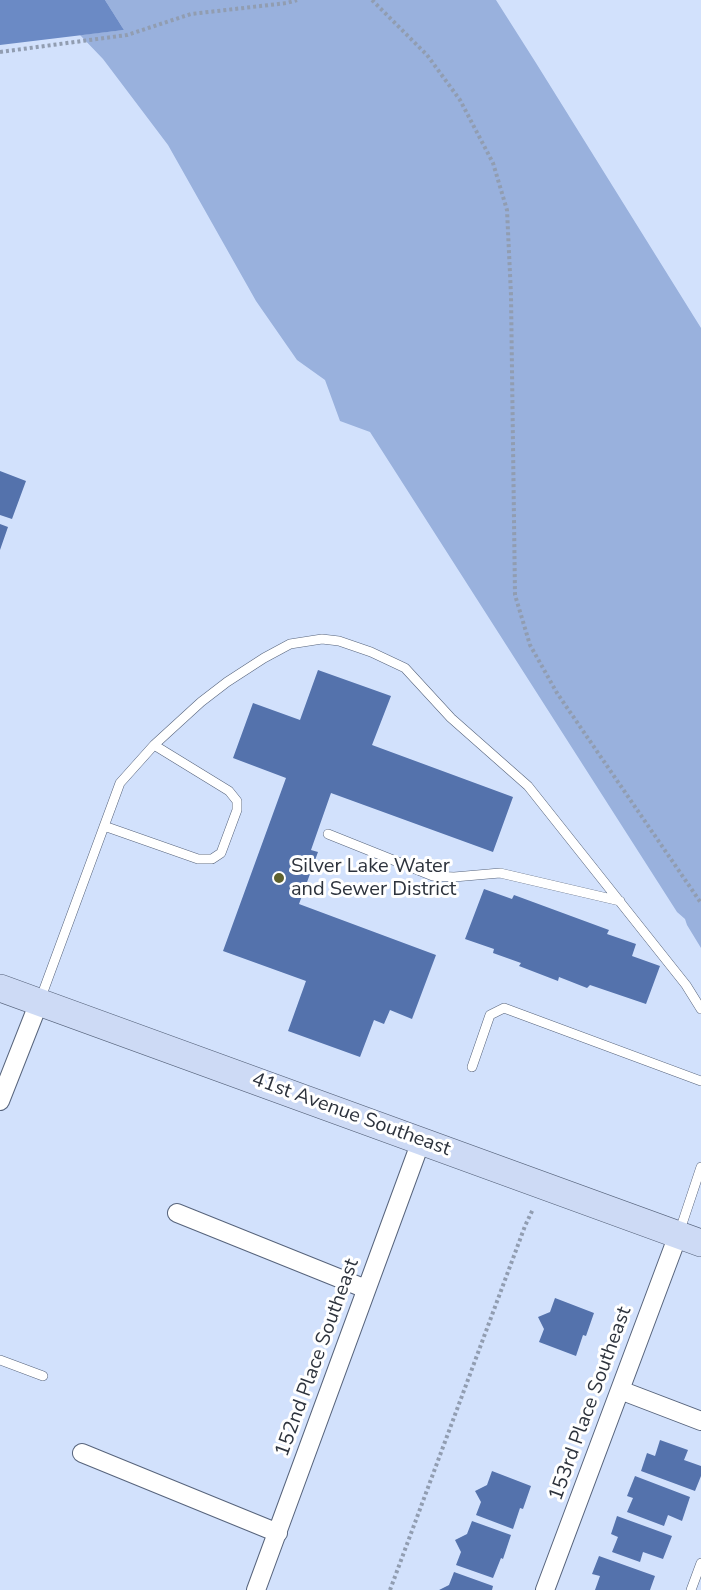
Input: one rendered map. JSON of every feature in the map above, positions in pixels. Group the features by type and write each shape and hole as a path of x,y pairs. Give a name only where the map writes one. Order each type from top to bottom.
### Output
{"street":[{"name":"41st Avenue Southeast","path":"0,988 690,1239"},
{"path":"0,1101 39,1002"},
{"name":"152nd Place Southeast","path":"256,1590 421,1141"},
{"path":"177,1213 366,1289"},
{"name":"153rd Place Southeast","path":"545,1590 620,1389 690,1239"},
{"path":"620,1389 701,1420"},
{"path":"82,1453 278,1533"}],"lane":[{"path":"39,1002 120,783 154,744 227,682 264,657 290,644 322,639 371,652 405,668 451,718 528,786 686,985 701,1009"},
{"path":"104,826 198,859 212,859 221,853 237,810 237,801 229,791 154,744"},
{"path":"328,834 433,876 454,877 500,873 620,901"},
{"path":"472,1067 490,1015 504,1008 701,1081"},
{"path":"690,1239 701,1167"},
{"path":"0,1360 43,1376"},
{"path":"691,1590 701,1563"}],"path":[{"path":"0,52 127,35 191,14 297,0"},
{"path":"372,0 427,55 460,100 493,163 507,210 511,295 515,595 530,645 557,693 701,903"},
{"path":"390,1590 525,1226 543,1185"}],"shaded area":[{"path":"0,0 105,0 124,30 0,45"},
{"path":"105,0 496,0 536,63 701,328 701,948 685,919 677,912 370,432 340,421 325,380 297,360 256,301 168,145 103,59 80,35 124,30"}],"building":[{"path":"0,471 26,481 12,519 0,515"},
{"path":"0,524 8,527 0,550"},
{"name":"Silver Lake Water and Sewer District","path":"318,670 391,696 372,745 513,797 493,852 331,793 311,850 318,852 299,904 436,955 412,1019 390,1010 384,1024 374,1020 360,1057 288,1031 306,981 223,951 286,778 233,758 253,703 300,720"},
{"path":"484,889 512,899 514,895 609,930 607,934 636,944 632,956 660,966 646,1004 590,985 587,988 559,977 558,981 519,966 521,963 493,953 494,949 465,939"},
{"path":"555,1298 594,1313 576,1356 539,1342 544,1329 538,1317 550,1312"},
{"path":"660,1440 688,1450 684,1460 701,1466 701,1476 695,1491 641,1471 647,1453 655,1456"},
{"path":"492,1471 531,1486 513,1529 476,1515 481,1502 475,1491 487,1485"},
{"path":"635,1476 690,1497 682,1521 668,1515 664,1526 627,1512 633,1498 627,1496"},
{"path":"617,1516 672,1536 663,1559 643,1552 640,1562 612,1552 618,1537 611,1534"},
{"path":"472,1521 511,1535 503,1559 501,1558 493,1578 456,1565 461,1552 455,1540 467,1534"},
{"path":"599,1556 655,1576 650,1590 595,1590 600,1576 592,1574"},
{"path":"454,1572 493,1586 492,1590 439,1590 449,1585"}],"place":[{"name":"Silver Lake Water and Sewer District","path":"279,878"}]}
